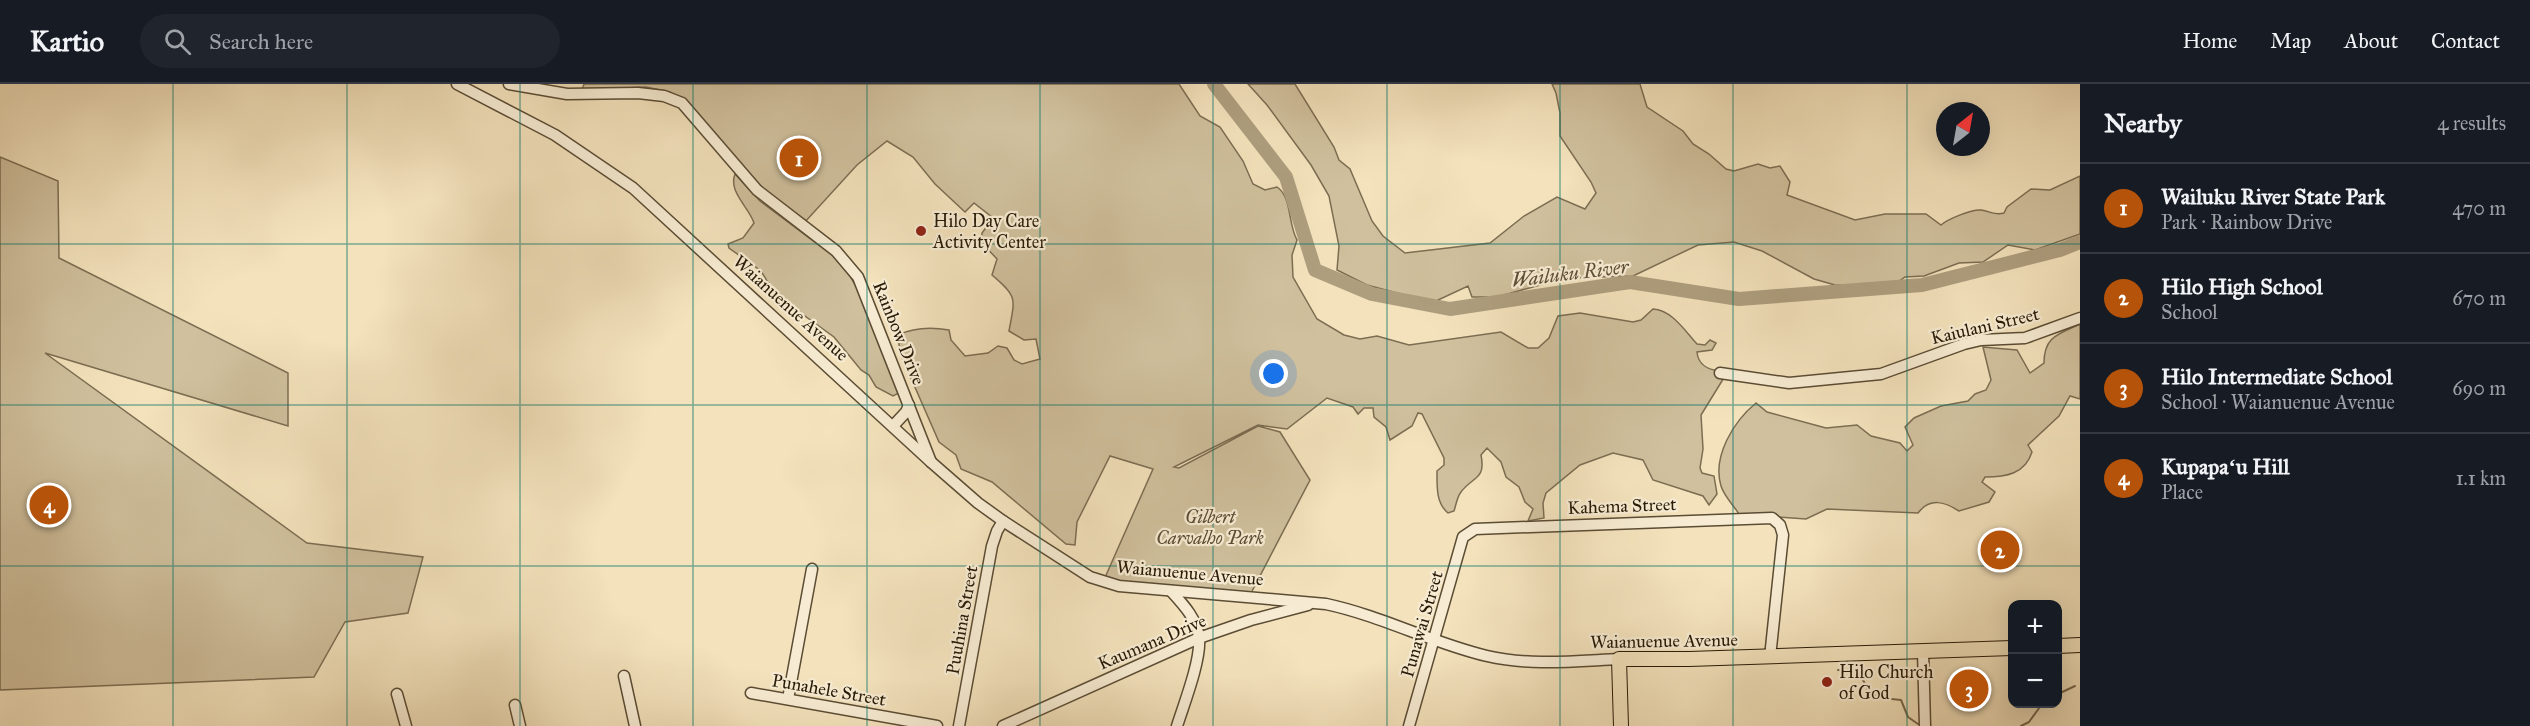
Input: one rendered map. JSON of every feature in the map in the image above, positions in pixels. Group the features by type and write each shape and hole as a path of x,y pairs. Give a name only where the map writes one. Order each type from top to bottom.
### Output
{"main road":[{"path":"2062,646 2080,645"},
{"name":"Waianuenue Avenue","path":"1619,659 1770,657 2008,648"},
{"path":"1619,659 1621,726"}],"street":[{"name":"Waianuenue Avenue","path":"457,84 555,135 633,188 978,503 1090,577 1117,585 1306,601 1359,611 1434,639 1508,660 1538,663 1619,659"},
{"path":"496,103 508,84"},
{"name":"Rainbow Drive","path":"508,84 567,94 638,93 664,96 682,103 757,190 804,224 848,262 865,289 931,462"},
{"name":"Kaiulani Street","path":"1720,373 1789,383 1881,374 1964,344 1981,340 2025,338 2080,318"},
{"path":"893,426 906,412 909,405"},
{"name":"Kahema Street","path":"1467,532 1474,529 1765,517 1778,522 1783,535 1770,657"},
{"name":"Puuhina Street","path":"959,726 992,546 1003,521"},
{"name":"Punawai Street","path":"1410,726 1463,537 1467,532"},
{"path":"789,699 812,569"},
{"path":"1171,591 1185,605 1193,619 1199,638 1197,655 1178,726"},
{"name":"Kaumana Drive","path":"1003,726 1016,723 1199,638 1299,606 1320,604"},
{"path":"1923,651 1925,726"},
{"path":"624,676 635,726"},
{"name":"Punahele Street","path":"751,693 937,726"},
{"path":"397,694 406,726"},
{"path":"515,705 520,726"}],"green space":[{"name":"Gilbert Carvalho Park","path":"584,84 1179,84 1200,116 1220,127 1243,161 1253,184 1265,190 1277,187 1282,192 1288,204 1297,240 1292,255 1293,277 1317,319 1344,335 1360,339 1377,336 1409,345 1501,332 1528,348 1538,348 1549,338 1558,316 1580,313 1633,322 1641,320 1653,309 1672,317 1697,344 1705,345 1710,340 1716,343 1712,350 1697,352 1699,360 1705,366 1720,371 1725,376 1701,415 1703,449 1700,468 1702,473 1714,476 1717,494 1709,505 1703,496 1653,480 1643,460 1613,453 1580,465 1546,493 1543,503 1544,518 1528,521 1533,509 1525,502 1519,487 1506,477 1501,462 1487,448 1481,455 1480,473 1461,492 1454,511 1448,513 1439,500 1437,489 1437,471 1444,465 1444,458 1422,414 1418,413 1412,426 1390,440 1386,427 1374,417 1373,408 1364,408 1358,414 1353,407 1327,398 1287,429 1258,425 1174,467 1179,468 1258,426 1280,432 1310,480 1249,597 1103,582 1153,469 1110,456 1077,522 1075,545 1066,544 992,482 961,469 956,455 939,442 900,353 898,335 917,329 936,328 949,330 951,340 965,356 988,353 998,346 1007,348 1014,360 1022,364 1040,359 1036,339 1024,340 1009,331 1013,311 1012,299 1006,288 992,275 997,259 981,242 982,233 993,218 974,203 965,212 935,184 913,157 887,141 857,165 804,223 759,186 692,107 670,92 646,87 582,90"},
{"path":"1248,84 1295,84 1334,147 1339,160 1350,169 1372,221 1383,236 1405,253 1490,243 1524,216 1557,197 1585,209 1596,193 1560,136 1560,113 1552,84 1640,84 1647,107 1683,131 1693,144 1726,169 1734,171 1758,164 1770,168 1780,166 1790,182 1787,195 1855,220 1885,214 1926,214 1941,225 1960,215 1977,210 2001,214 2031,189 2050,190 2080,176 2080,234 2035,250 2008,245 1983,262 1959,263 1924,276 1905,277 1898,282 1864,286 1835,285 1814,279 1762,251 1734,242 1698,245 1633,276 1565,278 1497,297 1472,297 1468,286 1436,301 1427,301 1367,285 1337,270 1339,246 1329,196 1311,165 1267,105"},
{"path":"0,157 58,181 59,258 288,373 288,426 45,353 307,543 423,557 408,613 345,622 314,677 0,690"},
{"path":"735,174 760,201 840,261 867,308 899,393 893,396 876,387 869,375 861,370 834,337 791,306 770,286 761,271 729,248 728,244 743,238 754,223 734,187"},
{"path":"2080,324 2080,399 2070,396 2059,416 2028,445 2032,452 2020,470 2007,475 1985,477 1982,482 1995,492 1989,502 1959,511 1943,503 1933,503 1918,513 1827,509 1806,519 1739,514 1722,490 1719,475 1722,451 1740,419 1756,403 1767,412 1826,428 1857,425 1871,436 1900,443 1907,451 1913,445 1905,427 1914,418 1941,406 1968,401 1975,394 1986,390 1991,380 1983,347 2017,350 2030,373 2044,363 2047,347 2054,337"}],"waterway":[{"name":"Wailuku River","path":"1214,84 1286,177 1315,270 1372,294 1450,309 1630,282 1739,299 1922,285 2060,250 2080,242"},
{"path":"1838,670 1859,672 1870,694 1901,700 1908,717 1918,724"},
{"path":"2062,692 2075,686"},
{"path":"2021,726 2029,722 2039,708"}],"place":[{"name":"Wailuku River State Park","path":"799,158"},
{"name":"Hilo Day Care Activity Center","path":"921,231"},
{"name":"Kupapaʻu Hill","path":"49,505"},
{"name":"Hilo High School","path":"2000,550"},
{"name":"Hilo Church of God","path":"1827,682"},
{"name":"Hilo Intermediate School","path":"1969,689"}]}
